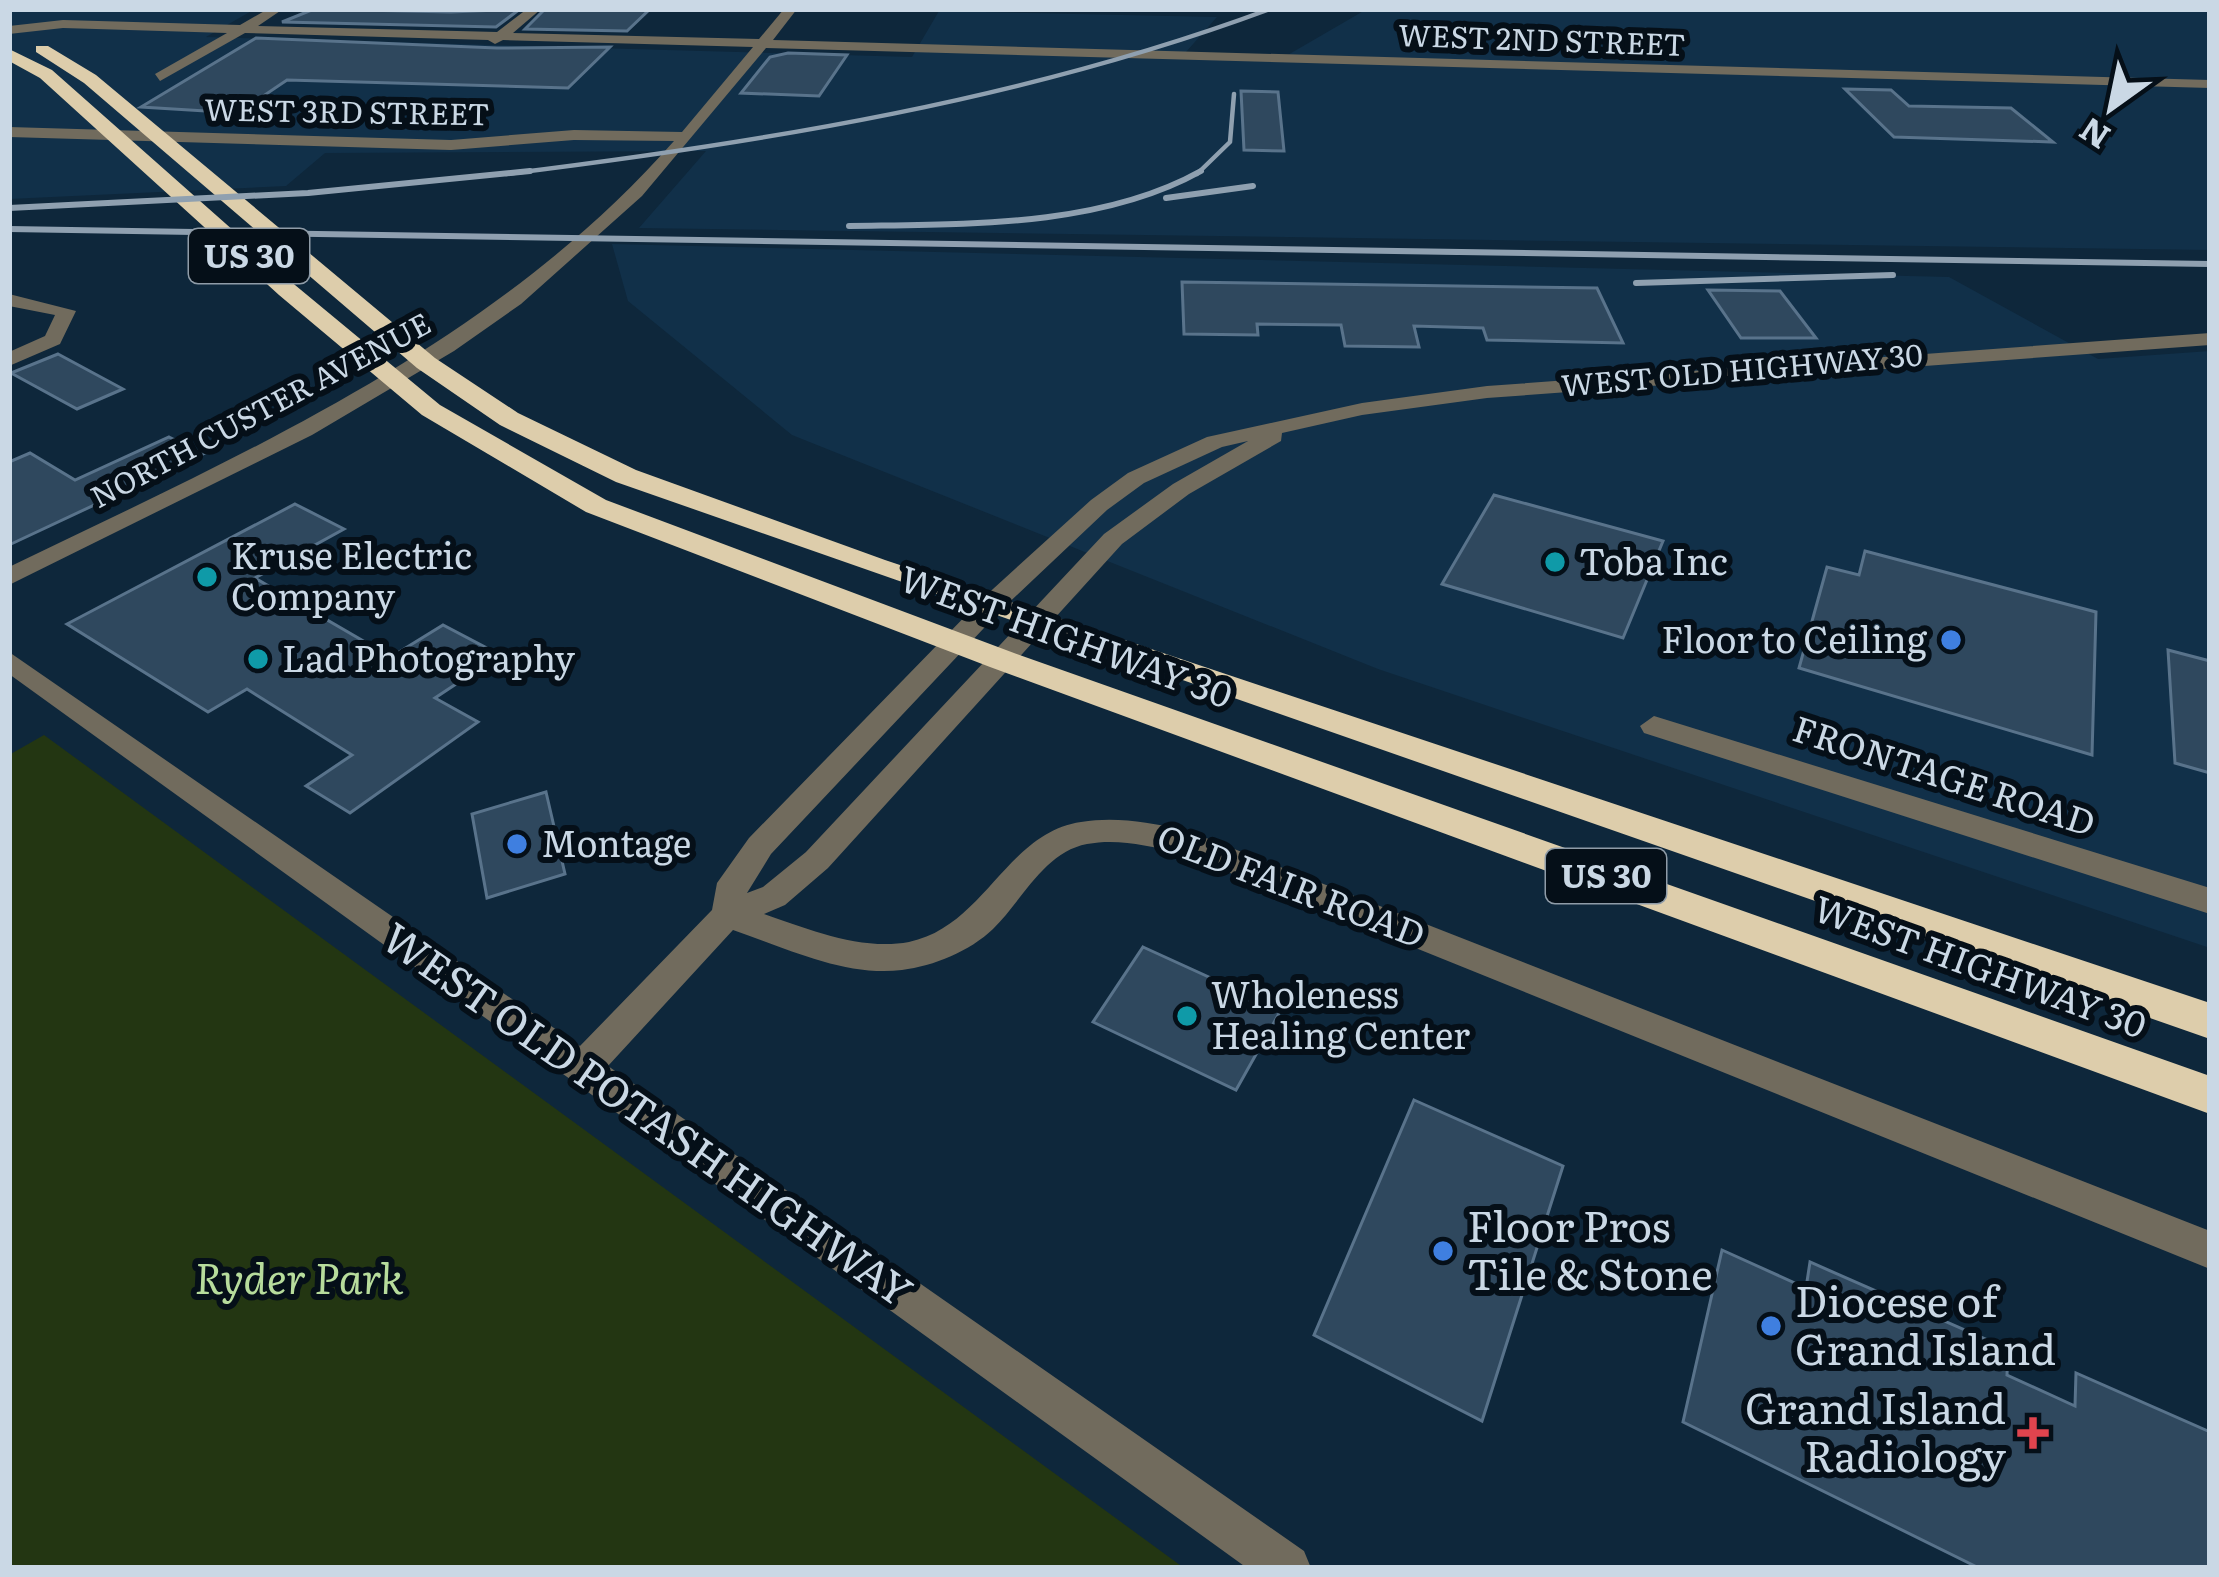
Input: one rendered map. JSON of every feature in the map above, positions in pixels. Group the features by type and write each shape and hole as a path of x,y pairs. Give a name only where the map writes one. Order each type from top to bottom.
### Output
{"highway":[{"name":"WEST HIGHWAY 30","path":"9,34 63,59 470,395 626,476 2210,1021"},
{"name":"WEST HIGHWAY 30","path":"9,54 34,66 70,96 287,290 431,410 528,471 596,506 955,643 2210,1095"}],"street":[{"path":"160,77 277,9"},
{"path":"495,40 535,9"},
{"name":"NORTH CUSTER AVENUE","path":"9,577 362,398 493,314 589,239 684,137 791,9"},
{"name":"WEST 2ND STREET","path":"9,34 63,24 495,40 2210,84"},
{"name":"WEST 3RD STREET","path":"9,132 451,145 574,135 684,137"},
{"path":"9,300 66,311 53,340 9,360"},
{"name":"WEST OLD HIGHWAY 30","path":"727,916 734,883 746,863 991,605 1136,478 1215,442 1278,432 1362,409 1487,392 2210,339"},
{"name":"WEST OLD HIGHWAY 30","path":"582,1069 727,916 774,896 817,860 1132,523 1278,432"},
{"name":"WEST OLD POTASH HIGHWAY","path":"9,661 1287,1568"},
{"name":"FRONTAGE ROAD","path":"1654,726 2210,902"},
{"name":"OLD FAIR ROAD","path":"727,916 848,951 908,956 965,933 1035,856 1070,832 1105,826 1141,829 1183,841 2210,1250"}],"shaded area":[{"path":"9,9 255,9 206,37 912,57 939,11 1217,17 1186,52 1286,56 1367,9 2210,9 2210,250 639,228 706,151 325,153 286,186 9,199"},
{"path":"612,244 1949,277 2098,359 2210,351 2210,948 1378,669 792,435 628,301"}],"green space":[{"name":"Ryder Park","path":"44,735 1184,1568 9,1568 9,755"}],"building":[{"path":"314,9 520,9 496,27 282,22"},
{"path":"545,9 650,9 627,31 525,29"},
{"path":"256,38 497,48 610,47 568,88 287,80 238,113 141,107"},
{"path":"847,55 819,96 741,93 770,57"},
{"path":"1845,89 1891,90 1909,106 2011,108 2053,142 1894,137"},
{"path":"1241,91 1278,92 1284,151 1244,150"},
{"path":"1182,282 1597,288 1623,343 1487,340 1483,328 1414,326 1419,347 1345,346 1341,325 1257,324 1258,335 1184,334"},
{"path":"1708,290 1780,291 1816,338 1741,338"},
{"path":"58,354 123,389 77,409 11,373"},
{"path":"169,437 203,454 9,545 9,462 30,453 75,480"},
{"name":"Toba Inc","path":"1494,495 1663,541 1623,638 1442,584"},
{"path":"295,504 344,529 255,578 391,657 443,625 500,655 435,698 478,722 350,813 306,786 352,755 247,689 208,712 67,624"},
{"name":"Floor to Ceiling","path":"1865,551 2096,612 2092,755 1799,668 1827,567 1859,575"},
{"path":"2168,650 2210,661 2210,773 2175,763"},
{"name":"Montage","path":"546,792 565,874 487,898 472,814"},
{"name":"Wholeness Healing Center","path":"1143,947 1281,1010 1236,1090 1093,1022"},
{"name":"Floor Pros Tile & Stone","path":"1414,1100 1563,1166 1482,1421 1314,1335"},
{"path":"1722,1250 1806,1288 1810,1262 2008,1349 2007,1375 2075,1406 2076,1373 2210,1432 2210,1568 1979,1568 1683,1422"}],"railway":[{"path":"524,172 700,148 893,114 1084,69 1270,9"},
{"path":"1199,172 1230,142 1234,94"},
{"path":"524,172 530,171"},
{"path":"9,208 308,193 524,172"},
{"path":"506,174 524,172"},
{"path":"849,226 984,223 1075,213 1161,190 1199,172"},
{"path":"1166,198 1253,186"},
{"path":"9,229 2210,264"},
{"path":"1636,283 1893,275"}],"place":[{"name":"Toba Inc","path":"1555,562"},
{"name":"Kruse Electric Company","path":"207,577"},
{"name":"Floor to Ceiling","path":"1951,640"},
{"name":"Lad Photography","path":"258,659"},
{"name":"Montage","path":"517,844"},
{"name":"Wholeness Healing Center","path":"1187,1016"},
{"name":"Floor Pros Tile & Stone","path":"1443,1251"},
{"name":"Diocese of Grand Island","path":"1771,1326"},
{"name":"Grand Island Radiology","path":"2033,1433"}]}
